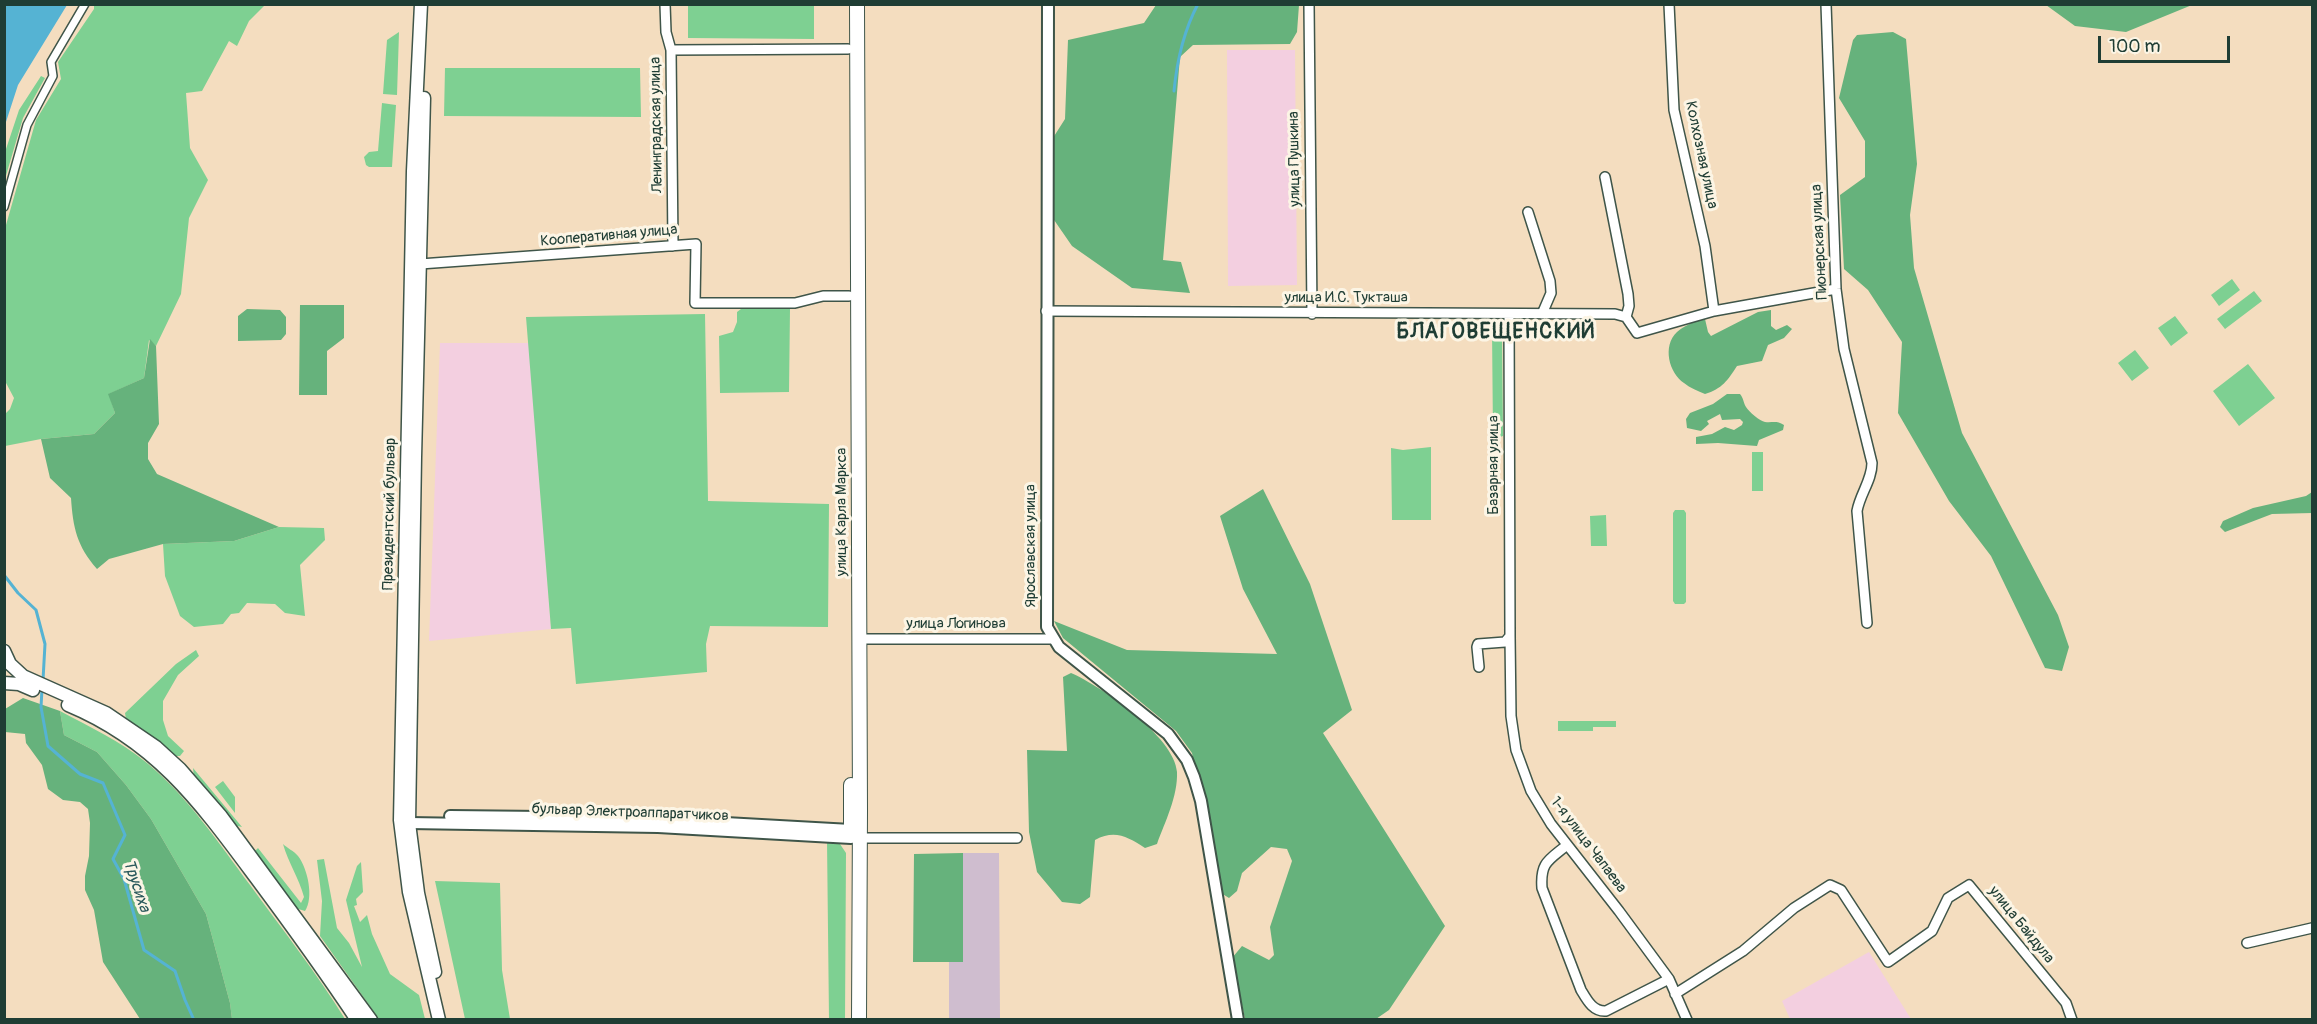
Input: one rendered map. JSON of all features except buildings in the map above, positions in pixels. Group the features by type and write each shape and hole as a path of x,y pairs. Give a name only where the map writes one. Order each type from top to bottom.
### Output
{"main road":[{"name":"Президентский бульвар","path":"421,4 423,26 414,308 406,820 409,892 439,1020"},
{"name":"Президентский бульвар","path":"423,26 429,4"},
{"name":"улица Карла Маркса","path":"848,4 855,639 850,1020"},
{"name":"улица Карла Маркса","path":"853,296 857,4"},
{"path":"4,651 15,671 27,683 130,728 156,747 201,791 371,1020"},
{"path":"4,683 27,683"},
{"path":"75,703 129,738 193,795 300,937 357,1020"},
{"name":"Президентский бульвар","path":"406,820 418,893 447,1020"},
{"name":"улица Карла Маркса","path":"854,835 859,1020"}],"street":[{"path":"4,207 27,125 53,76 51,62 85,4"},
{"name":"Ленинградская улица","path":"665,4 666,32 671,50 673,246"},
{"name":"Ярославская улица","path":"1048,4 1046,616 1047,627 1052,639"},
{"name":"улица Пушкина","path":"1309,4 1312,314"},
{"name":"Колхозная улица","path":"1669,4 1674,111 1705,246 1714,311"},
{"name":"Пионерская улица","path":"1826,4 1836,289 1844,349 1872,463 1872,474 1860,496 1857,511 1867,623"},
{"path":"671,50 848,49"},
{"path":"1605,177 1628,294 1629,306 1626,317 1637,333 1714,311 1836,289"},
{"path":"1528,212 1550,281 1551,293 1542,314"},
{"name":"Кооперативная улица","path":"415,264 696,244 695,303 795,303 823,296 853,296"},
{"name":"улица И.С. Тукташа","path":"1046,311 1615,314 1626,317"},
{"name":"Базарная улица","path":"1509,314 1510,636"},
{"path":"1479,667 1478,644 1505,642 1510,636"},
{"name":"1-я улица Чапаева","path":"1510,636 1511,716 1516,750 1537,803 1668,979 1687,1020"},
{"name":"улица Логинова","path":"855,639 1052,639"},
{"path":"1052,639 1071,658 1168,734 1187,760 1201,801 1238,1020"},
{"name":"бульвар Электроаппаратчиков","path":"406,820 854,835"},
{"path":"854,835 1017,838"},
{"path":"1568,845 1543,865 1542,888 1581,990 1590,1004 1600,1011 1606,1011 1668,979"},
{"name":"улица Байдула","path":"1675,994 1743,951 1794,908 1830,885 1841,890 1888,962 1932,931 1948,898 1969,885 2066,1003 2072,1020"},
{"path":"2247,943 2313,928"}],"shaded area":[{"path":"1227,50 1295,50 1297,285 1228,286"},
{"path":"440,343 529,343 551,629 429,641"},
{"path":"963,853 999,853 1000,1019 913,1020 949,1018 949,962 963,962"},
{"path":"1869,952 1911,1019 1790,1019 1782,1001"}],"green space":[{"path":"94,5 265,5 249,21 237,46 229,41 202,91 186,93 190,148 208,180 189,218 181,294 156,346 149,340 144,378 109,394 115,413 94,434 41,439 5,446 5,414 10,409 14,398 5,381 6,225 36,120 61,79 58,62 94,9"},
{"path":"688,5 814,5 814,39 688,38"},
{"path":"1156,5 1299,5 1297,32 1290,44 1193,45 1180,57 1163,260 1181,262 1190,293 1132,288 1072,246 1052,217 1051,141 1065,119 1068,40 1144,23"},
{"path":"2046,5 2192,5 2126,32 2075,26"},
{"path":"399,32 397,95 383,94 387,40"},
{"path":"1893,32 1906,39 1917,164 1910,215 1914,268 1962,433 2058,615 2069,647 2062,671 2045,668 1991,556 1949,501 1898,413 1902,342 1868,290 1844,269 1840,195 1865,177 1865,141 1839,98 1853,40 1857,35"},
{"path":"445,68 640,68 641,117 444,116"},
{"path":"41,76 45,78 23,118 5,179 5,152 19,110"},
{"path":"382,103 396,105 392,167 369,167 364,157 369,152 378,151"},
{"path":"2232,279 2240,290 2219,306 2211,295"},
{"path":"2254,291 2262,301 2225,329 2217,319"},
{"path":"300,305 344,305 344,338 327,351 327,395 299,395"},
{"path":"247,309 280,310 286,317 286,334 281,340 238,341 238,316"},
{"path":"741,309 790,309 789,392 720,393 719,336 733,332 737,322 737,312"},
{"path":"1771,310 1771,326 1776,330 1787,325 1792,329 1784,338 1768,345 1762,361 1737,366 1724,383 1705,394 1686,385 1674,373 1669,359 1670,344 1672,338 1682,328 1701,317 1705,319 1711,336 1758,312"},
{"path":"705,314 708,501 829,504 828,627 710,626 706,644 707,672 576,684 571,628 551,629 526,317"},
{"path":"2175,316 2188,333 2171,346 2158,328"},
{"path":"1497,326 1502,331 1503,436 1497,438 1493,435 1492,329"},
{"path":"150,339 156,346 159,424 148,443 148,459 157,474 279,527 234,541 163,544 109,559 97,569 90,561 77,536 71,498 50,478 41,439 94,434 115,413 108,394 144,378"},
{"path":"2135,350 2149,368 2132,381 2118,363"},
{"path":"2248,364 2275,398 2239,426 2213,391"},
{"path":"1727,394 1740,394 1746,407 1755,416 1765,422 1781,423 1784,425 1783,430 1759,440 1757,446 1696,444 1696,437 1712,434 1725,427 1734,430 1742,425 1743,422 1740,419 1722,420 1720,414 1707,421 1709,424 1701,431 1687,428 1686,419 1690,413 1713,404"},
{"path":"1431,447 1431,520 1392,520 1391,448 1403,450"},
{"path":"1752,452 1763,452 1763,491 1752,491"},
{"path":"1263,489 1310,584 1352,710 1323,733 1445,926 1389,1010 1376,1019 1245,1019 1232,958 1242,946 1269,960 1274,955 1270,927 1292,861 1287,849 1271,847 1242,873 1237,891 1229,898 1221,893 1192,753 1176,731 1063,638 1054,621 1127,650 1277,654 1243,589 1220,516"},
{"path":"2312,492 2312,513 2272,514 2225,532 2220,527 2223,521 2253,508 2306,496"},
{"path":"1675,510 1684,510 1686,513 1686,602 1684,604 1675,604 1673,601 1673,513"},
{"path":"1606,515 1607,546 1591,546 1590,516"},
{"path":"279,527 324,528 325,540 300,565 305,616 285,613 275,604 247,603 239,613 231,614 223,624 194,627 180,616 165,576 163,544 234,541"},
{"path":"196,650 199,656 178,675 163,701 163,720 168,736 184,751 180,756 172,756 126,719 125,713 176,664"},
{"path":"1071,673 1100,689 1134,714 1164,744 1173,758 1177,772 1173,800 1157,844 1145,848 1127,838 1115,835 1095,840 1090,897 1080,904 1062,902 1037,872 1029,832 1027,750 1067,751 1063,677"},
{"path":"23,698 60,711 64,735 97,752 126,785 151,819 206,914 230,1003 232,1019 140,1019 103,962 94,910 85,890 89,856 88,809 80,802 63,800 48,789 42,765 26,743 25,734 5,732 5,709"},
{"path":"60,711 126,748 147,763 176,790 202,821 311,968 345,1019 232,1019 230,1003 206,914 151,819 126,785 97,752 64,735"},
{"path":"1558,721 1616,721 1616,727 1593,727 1593,731 1558,731"},
{"path":"193,768 242,827 233,825 194,778"},
{"path":"223,781 235,797 235,813 215,787"},
{"path":"827,841 840,844 846,853 845,1019 829,1019"},
{"path":"283,844 298,856 305,868 309,883 309,899 305,911 295,908 254,852 258,848 301,903 304,897 302,890"},
{"path":"963,853 963,962 913,962 914,854"},
{"path":"324,859 337,928 349,943 362,967 346,900 357,866 361,862 363,892 356,899 357,905 354,906 360,922 367,915 372,934 390,974 419,995 425,1019 379,1019 320,936 322,901 317,860"},
{"path":"435,881 500,883 502,970 510,1019 465,1019"}],"water":[{"path":"5,4 67,5 18,85 5,125"}],"waterway":[{"path":"1174,91 1182,46 1188,25 1198,4"},
{"name":"Трусиха","path":"4,575 18,593 36,610 45,644 43,680"},
{"name":"Трусиха","path":"42,689 41,707 48,746 80,774 103,783 125,835 113,859 124,879 144,950 175,971 194,1020"}],"district":[{"name":"БЛАГОВЕЩЕНСКИЙ","path":"1496,333"}]}
